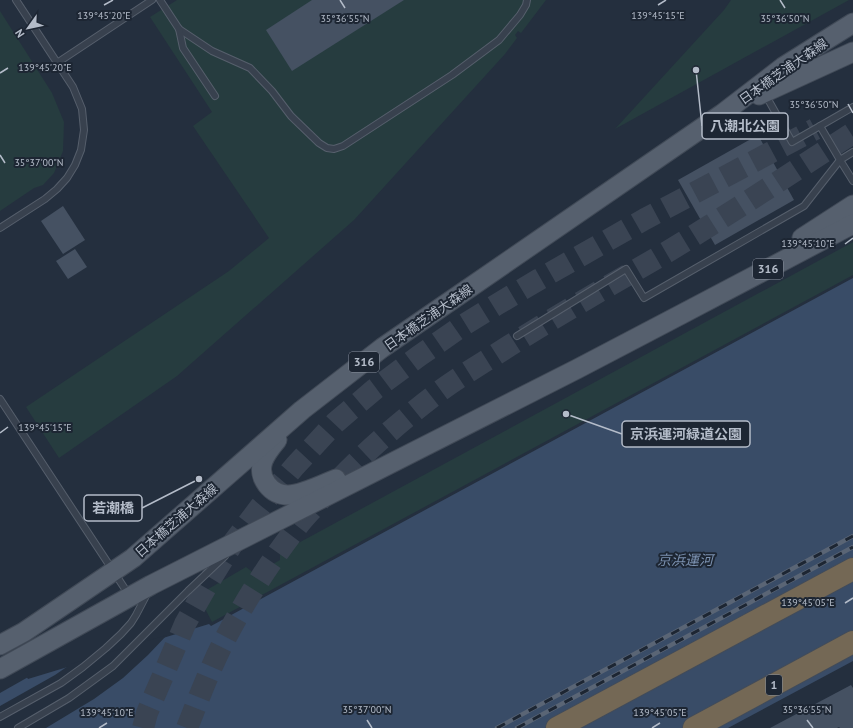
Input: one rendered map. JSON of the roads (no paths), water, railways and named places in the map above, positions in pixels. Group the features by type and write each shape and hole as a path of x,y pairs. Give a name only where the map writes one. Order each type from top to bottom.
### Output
{"highway":[{"path":"557,728 853,569"},
{"name":"1","path":"694,728 853,642"}],"main road":[{"name":"日本橋芝浦大森線","path":"0,645 24,632 133,558 302,410 382,348 722,114 783,67 853,23"},
{"path":"722,114 853,52"},
{"path":"682,314 853,205"},
{"name":"316","path":"0,669 151,585 682,314 853,224"},
{"path":"302,410 269,450 264,459 261,469 264,478 269,487 277,493 289,495 302,492 450,433"}],"lane":[{"path":"0,228 45,199 67,178 75,165 81,150 84,130 82,109 73,87 16,0"},
{"path":"57,62 152,0"},
{"path":"160,0 180,28 212,51 250,68 272,91 291,116 319,143 327,148 334,149 343,146 452,75 499,40 520,15 526,5 527,0"},
{"path":"180,28 183,48 215,96"},
{"path":"764,93 792,142 853,107"},
{"path":"820,126 853,181"},
{"path":"517,336 626,269 644,298 804,206 840,160 853,152"},
{"path":"0,399 130,597"},
{"path":"18,728 69,698 113,666 173,605 244,538"},
{"path":"0,717 61,683 83,668 131,623 151,585"}],"water":[{"name":"京浜運河","path":"853,278 853,661 728,728 0,728 0,636 28,679 209,624 211,626"}],"tunnel":[{"path":"143,728 147,713 185,624 233,543 261,506 295,466 335,423 375,389 419,356 462,326 496,305 645,219 815,129"},
{"path":"187,728 208,675 223,643 247,600 284,544 299,524 329,490 390,431 440,391 465,374 548,322 691,238 853,133"}],"railway":[{"path":"497,728 853,536"},
{"path":"517,728 853,547"}],"place":[{"name":"八潮北公園","path":"696,70"},
{"name":"京浜運河緑道公園","path":"566,414"},
{"name":"若潮橋","path":"199,479"}]}
